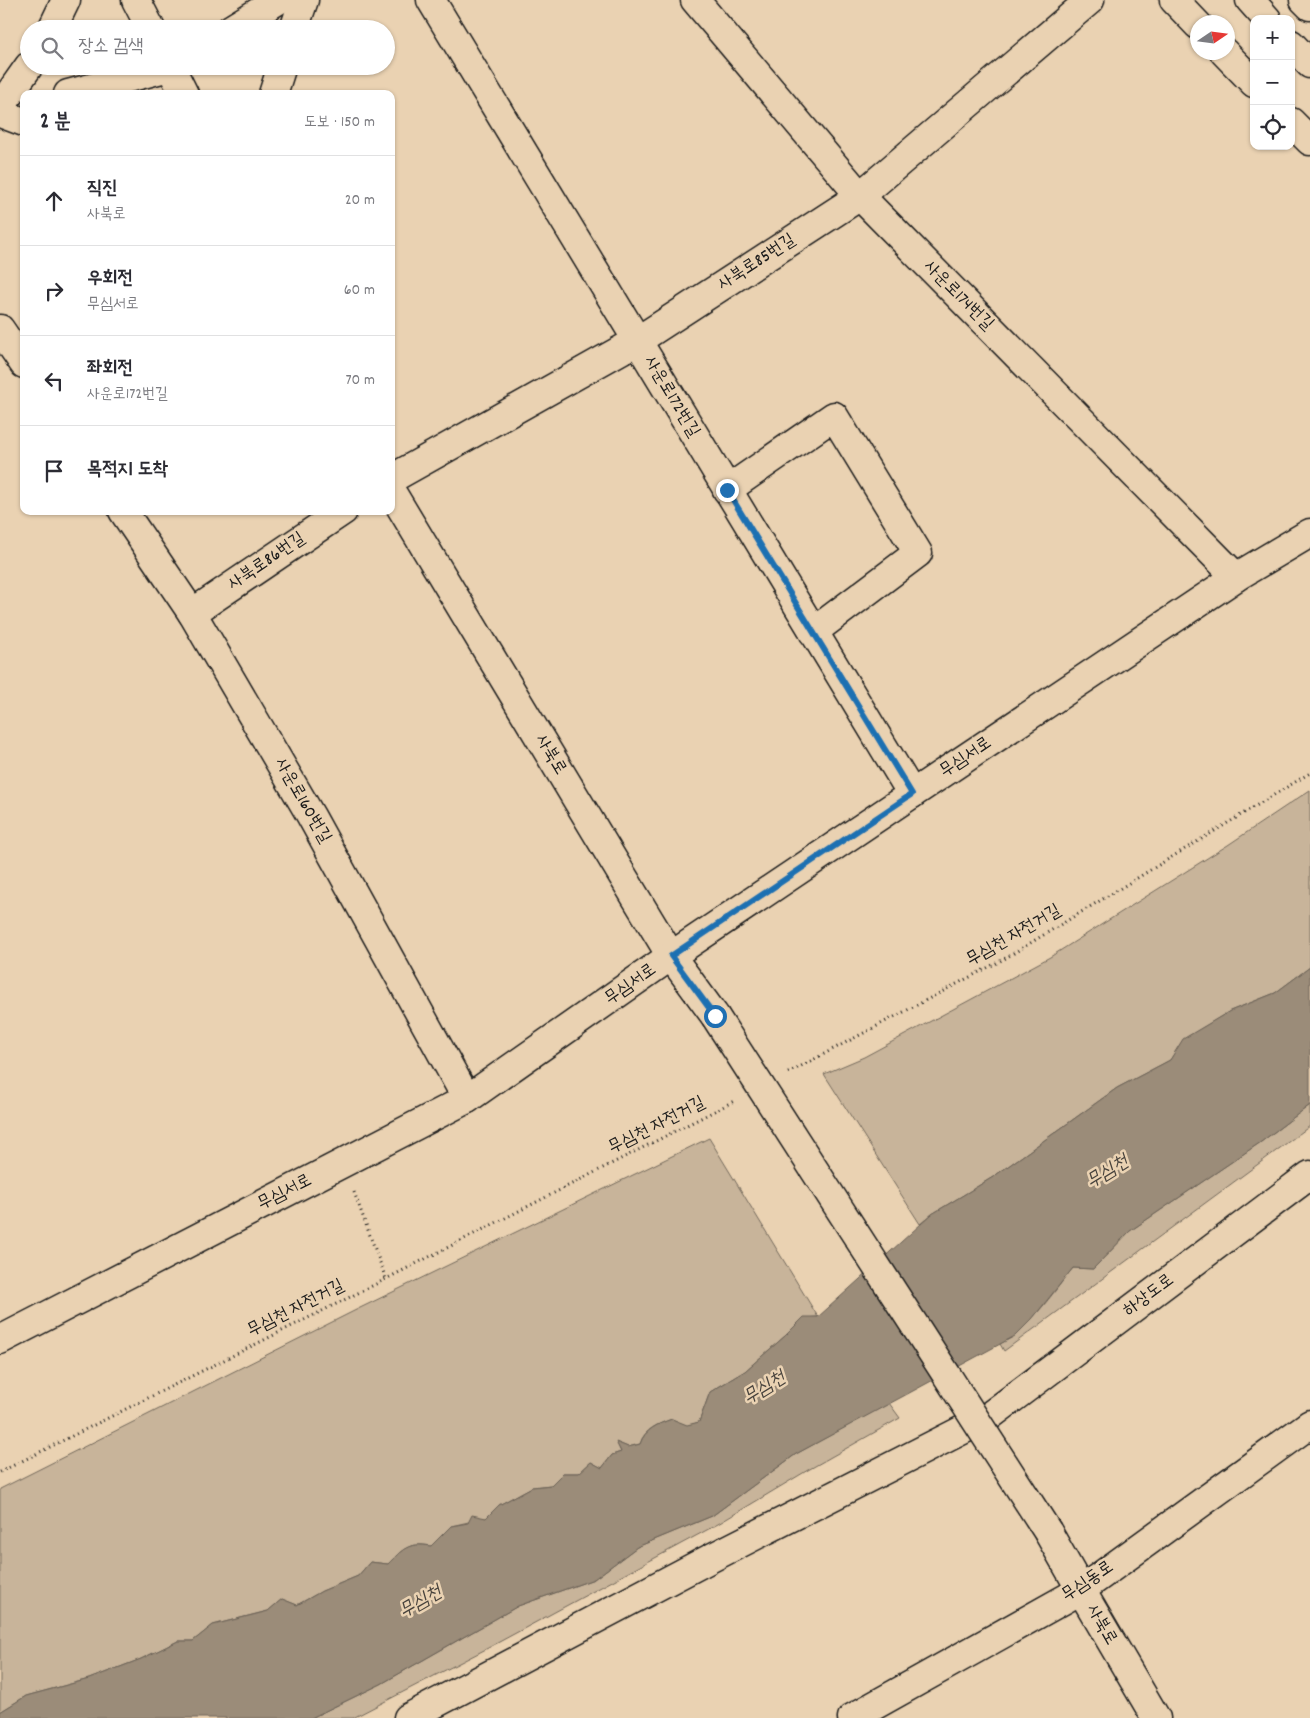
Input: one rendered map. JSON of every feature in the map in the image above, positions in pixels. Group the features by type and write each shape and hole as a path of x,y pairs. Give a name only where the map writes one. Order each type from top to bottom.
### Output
{"street":[{"path":"56,20 66,0"},
{"path":"136,0 146,20"},
{"path":"246,20 278,0"},
{"path":"297,20 304,0"},
{"name":"사운로172번길","path":"430,0 912,794"},
{"name":"사운로174번길","path":"696,0 860,196 1236,577"},
{"path":"1174,0 1190,17"},
{"path":"1250,0 1263,15"},
{"path":"1304,0 1310,6"},
{"name":"사북로85번길","path":"395,477 636,341 860,196 1074,5"},
{"path":"1295,48 1310,64"},
{"path":"1232,60 1250,79"},
{"path":"0,107 23,75"},
{"path":"83,90 140,75"},
{"path":"175,75 182,90"},
{"path":"274,90 279,75"},
{"path":"0,112 20,106"},
{"path":"0,112 20,120"},
{"path":"1295,126 1310,141"},
{"path":"0,329 20,358"},
{"path":"727,490 834,416 918,553 813,632"},
{"name":"사북로","path":"395,498 671,956 715,1016 1048,1532 1156,1718"},
{"name":"사운로160번길","path":"126,515 192,613 311,816 467,1099"},
{"name":"사북로86번길","path":"192,613 337,515"},
{"name":"무심서로","path":"0,1340 467,1099 671,956 912,794 1236,577 1310,534"},
{"name":"하상도로","path":"408,1718 713,1557 988,1417 1310,1175"},
{"name":"무심동로","path":"852,1718 1080,1590 1310,1424"}],"path":[{"name":"무심천 자전거길","path":"784,1075 1004,960 1310,773"},
{"name":"무심천 자전거길","path":"0,1472 386,1279 740,1098"},
{"path":"344,1163 386,1279"}],"shaded area":[{"path":"1310,790 1310,967 1275,993 1230,1011 1184,1039 1170,1060 1117,1088 993,1177 932,1214 920,1224 824,1074 864,1057 1050,957 1228,845"},
{"path":"1310,1105 1310,1126 1004,1351 1000,1344 1031,1320 1073,1268 1093,1269 1130,1231 1261,1142"},
{"path":"709,1138 818,1317 804,1318 745,1371 710,1392 699,1422 687,1426 672,1419 648,1431 640,1444 628,1447 617,1443 621,1452 612,1455 602,1468 591,1462 579,1473 563,1473 551,1485 532,1487 499,1505 486,1518 451,1526 431,1546 417,1545 406,1548 388,1564 370,1562 358,1576 322,1591 297,1605 282,1599 268,1611 213,1625 193,1641 178,1641 141,1659 89,1679 26,1696 0,1712 0,1489 360,1308"},
{"path":"889,1403 900,1418 718,1524 488,1648 353,1718 311,1718 381,1684 518,1606 594,1579 637,1547 712,1516 796,1454"}],"water":[{"name":"무심천","path":"1310,967 1310,1105 1261,1142 1130,1231 1093,1269 1073,1268 1032,1319 1015,1336 796,1454 712,1516 637,1547 594,1579 518,1606 381,1684 311,1718 0,1718 0,1712 26,1696 89,1679 141,1659 178,1641 193,1641 213,1625 268,1611 282,1599 297,1605 322,1591 358,1576 370,1562 388,1564 406,1548 417,1545 431,1546 451,1526 468,1523 472,1515 486,1518 499,1505 532,1487 551,1485 563,1473 579,1473 591,1462 602,1468 612,1455 621,1452 616,1442 628,1447 640,1444 645,1434 657,1425 672,1419 687,1425 699,1422 710,1392 745,1371 804,1317 818,1317 932,1214 993,1177 1117,1088 1170,1060 1183,1039 1230,1011 1275,993"}],"route":[{"path":"715,1016 671,956 912,794 727,490"}]}
